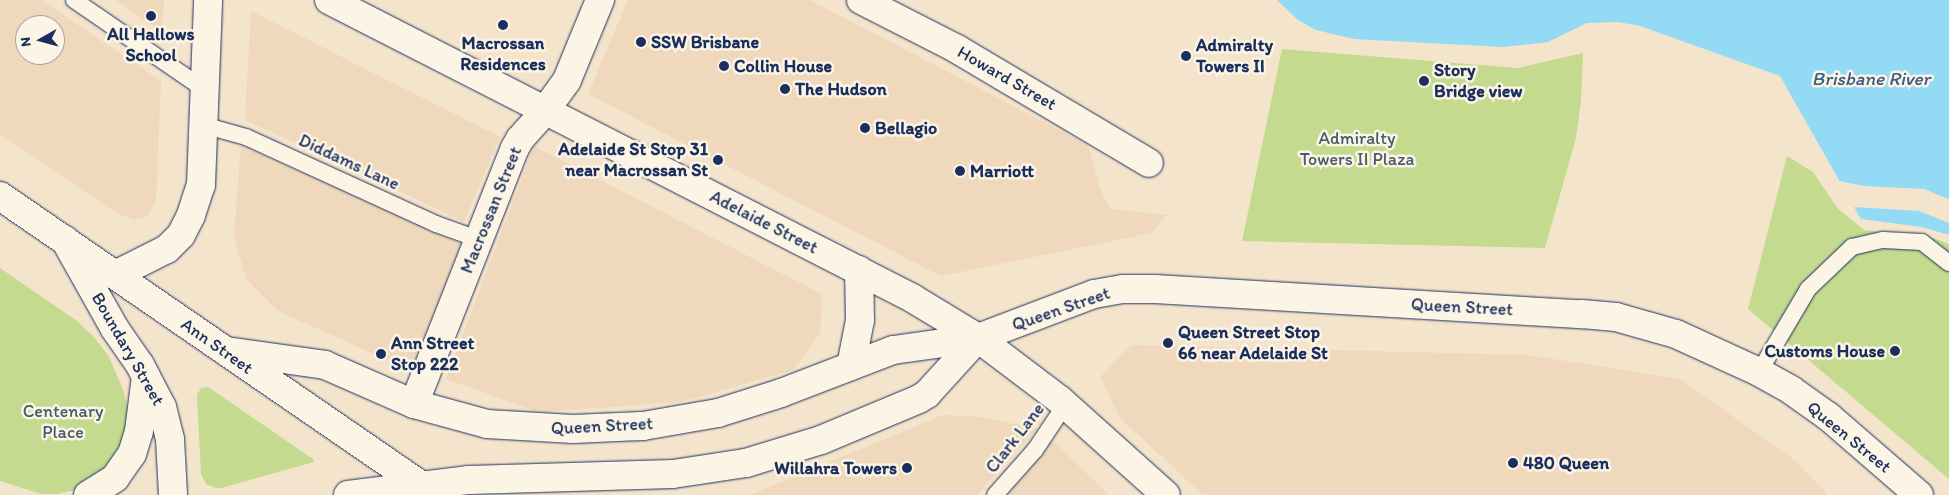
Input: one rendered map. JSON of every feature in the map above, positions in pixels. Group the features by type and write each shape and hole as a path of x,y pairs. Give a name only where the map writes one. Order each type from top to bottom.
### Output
{"main road":[{"name":"Boundary Street","path":"115,275 167,250 187,223 201,185 208,0"},
{"name":"Adelaide Street","path":"329,0 544,112 912,298 978,338 1066,405 1166,495"},
{"name":"Macrossan Street","path":"414,404 478,239 520,139 544,112 569,75 600,0"},
{"name":"Howard Street","path":"861,0 957,49 1149,163"},
{"name":"Ann Street","path":"0,196 428,490"},
{"name":"Boundary Street","path":"65,240 115,329 146,376 162,406 168,424 173,495"},
{"path":"851,366 860,320 859,270"},
{"name":"Queen Street","path":"226,351 326,365 414,404 487,424 573,429 643,426 683,420 749,404 903,347 978,338 1094,294 1123,289 1616,317 1676,334 1759,372 1791,390 1829,417 1912,491"},
{"name":"Queen Street","path":"348,495 428,490 519,478 673,474 746,463 784,453 919,399 927,394 978,338"},
{"path":"88,495 115,478 132,454 139,431 146,376"}],"lane":[{"path":"74,0 204,89"},
{"name":"Diddams Lane","path":"203,125 246,137 436,224 478,239"},
{"path":"1759,372 1808,289 1852,247 1883,240 1922,242 1949,263"},
{"name":"Clark Lane","path":"995,495 1035,450 1066,405"}],"shaded area":[{"path":"0,0 41,0 63,15 15,15 15,65 65,65 65,16 161,81 156,199 150,213 143,218 135,220 118,214 0,134"},
{"name":"All Hallows School","path":"116,0 164,0 162,32"},
{"path":"628,0 810,0 1088,145 1100,188 1110,209 1167,215 1151,233 941,276 588,94"},
{"path":"251,11 500,137 464,222 245,120"},
{"path":"241,145 464,245 414,372 278,311 246,279 234,236"},
{"path":"534,146 822,294 820,333 793,370 681,402 539,412 446,379"},
{"path":"1131,345 1528,355 1680,379 1796,461 1828,495 1203,495 1120,418 1100,377"},
{"path":"943,415 984,417 1037,429 977,495 750,495"},
{"path":"1052,440 1109,495 1003,495"}],"green space":[{"name":"Admiralty Towers II Plaza","path":"1282,49 1518,68 1583,53 1581,101 1576,138 1545,248 1242,241"},
{"path":"1787,156 1813,172 1838,209 1864,230 1933,238 1949,244 1949,479 1748,309"},
{"name":"Centenary Place","path":"0,268 77,321 94,337 108,355 124,392 128,409 127,427 116,460 91,483 75,490 58,494 41,494 0,481"},
{"path":"208,387 313,459 314,462 221,488 206,484 201,474 197,395 201,388"}],"water":[{"name":"Brisbane River","path":"1277,0 1949,0 1949,235 1922,227 1861,219 1780,76 1640,26 1618,22 1587,23 1548,42 1503,47 1354,39 1316,30 1298,20"}],"pier":[{"path":"1839,181 1864,186 1924,189 1949,199 1949,223 1919,211 1854,207"}],"place":[{"name":"All Hallows School","path":"151,16"},
{"name":"Macrossan Residences","path":"503,25"},
{"name":"SSW Brisbane","path":"641,42"},
{"name":"Admiralty Towers II","path":"1186,56"},
{"name":"Collin House","path":"724,66"},
{"name":"Story Bridge view","path":"1424,81"},
{"name":"The Hudson","path":"785,89"},
{"name":"Bellagio","path":"865,128"},
{"name":"Adelaide St Stop 31 near Macrossan St","path":"718,160"},
{"name":"Marriott","path":"960,171"},
{"name":"Queen Street Stop 66 near Adelaide St","path":"1168,343"},
{"name":"Customs House","path":"1895,351"},
{"name":"Ann Street Stop 222","path":"381,354"},
{"name":"480 Queen","path":"1513,463"},
{"name":"Willahra Towers","path":"907,468"}]}
